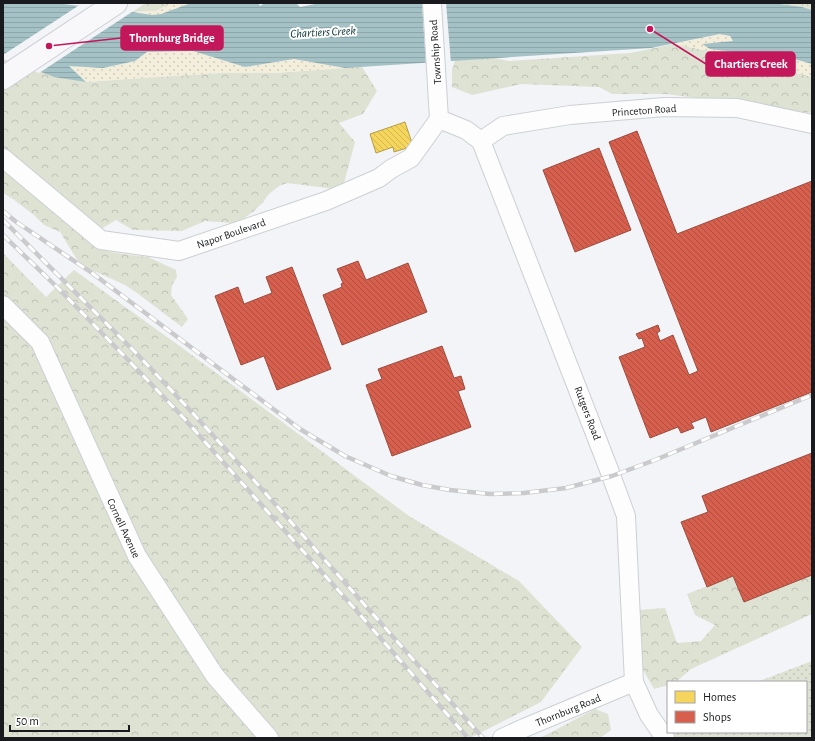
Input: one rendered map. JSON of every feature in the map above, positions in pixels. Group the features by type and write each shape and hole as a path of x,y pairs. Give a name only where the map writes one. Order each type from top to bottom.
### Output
{"main road":[{"path":"3,78 116,3"}],"street":[{"name":"Township Road","path":"432,3 439,110"},
{"name":"Princeton Road","path":"481,141 503,126 570,115 664,107 737,108 812,124"},
{"path":"439,110 481,141"},
{"name":"Napor Boulevard","path":"3,158 101,240 179,251 326,201 379,178 391,169 411,158 439,110"},
{"name":"Rutgers Road","path":"481,141 607,463 626,516 634,682 649,715 665,738"},
{"name":"Cornell Avenue","path":"3,305 40,342 137,556 215,676 269,738"},
{"name":"Thornburg Road","path":"502,738 634,682"}],"green space":[{"path":"146,3 173,3 156,11 132,12"},
{"path":"773,3 812,3 812,10 802,7"},
{"path":"674,44 728,55 812,77 812,113 666,94 612,94 599,87 521,84 472,95 452,87 452,70 458,51 509,61 630,53"},
{"path":"3,57 86,82 221,73 273,73 362,67 377,91 363,114 339,123 355,142 344,183 335,189 287,183 279,186 269,194 254,211 243,219 233,223 205,221 182,231 133,230 116,220 101,229 100,247 111,252 148,257 176,270 177,277 172,285 171,295 188,319 182,327 125,285 81,266 60,232 44,225 34,215 3,193"},
{"path":"3,253 46,297 74,270 181,347 409,516 519,581 582,647 541,702 470,738 3,738"},
{"path":"812,575 812,614 691,669 677,681 667,681 667,685 654,689 643,670 638,610 665,608 677,643 701,641 715,625 695,615 687,594 733,576 744,602"},
{"path":"812,661 812,738 674,738 670,733 807,733 807,681 760,681"},
{"path":"595,709 608,714 611,730 600,738 540,738"}],"sand":[{"path":"173,3 191,3 161,14 152,15 132,12 156,11"},
{"path":"720,34 730,36 733,41 703,44 798,60 812,64 812,77 728,55 673,44"},
{"path":"193,51 245,67 294,59 345,68 273,73 221,73 86,82 68,66 103,68 135,61 147,52"}],"water":[{"path":"3,3 55,3 152,15 161,14 191,3 258,3 260,6 265,3 296,3 300,7 320,3 773,3 812,10 812,64 798,60 710,49 702,44 733,41 730,36 720,34 651,48 345,68 294,59 245,67 193,51 147,52 135,61 103,68 69,66 86,82 54,77 3,57"}],"pier":[{"path":"422,3 446,3 451,63 426,65"},
{"path":"81,4 135,10 39,73 3,59 3,55"}],"building: Homes":[{"path":"405,122 413,146 394,152 393,147 376,153 370,134"}],"building: Shops":[{"path":"637,131 677,234 812,181 812,392 711,432 706,417 691,423 694,428 681,433 678,427 650,438 619,357 645,347 642,338 639,339 636,334 658,325 660,331 657,333 660,341 673,335 689,375 698,371 609,142"},
{"path":"599,148 631,230 575,252 543,170"},
{"path":"358,261 366,280 408,263 427,312 342,345 323,295 342,287 341,284 343,283 337,269"},
{"path":"292,267 331,369 277,390 264,356 241,365 215,296 238,287 244,304 272,293 266,277"},
{"path":"442,346 454,378 461,376 465,389 458,391 471,427 392,456 366,385 382,379 378,369"},
{"path":"812,453 812,575 744,602 733,576 707,587 681,522 708,512 702,496"}],"railway":[{"path":"3,211 15,221 92,273 300,429 345,456 391,476 422,485 450,490 490,494 524,493 566,488 612,476 655,460 812,395"},
{"path":"3,220 137,354 188,408 483,738"},
{"path":"3,235 58,288 180,414 355,609 468,738"}],"place":[{"name":"Chartiers Creek","path":"650,29"},
{"name":"Thornburg Bridge","path":"49,46"}]}
